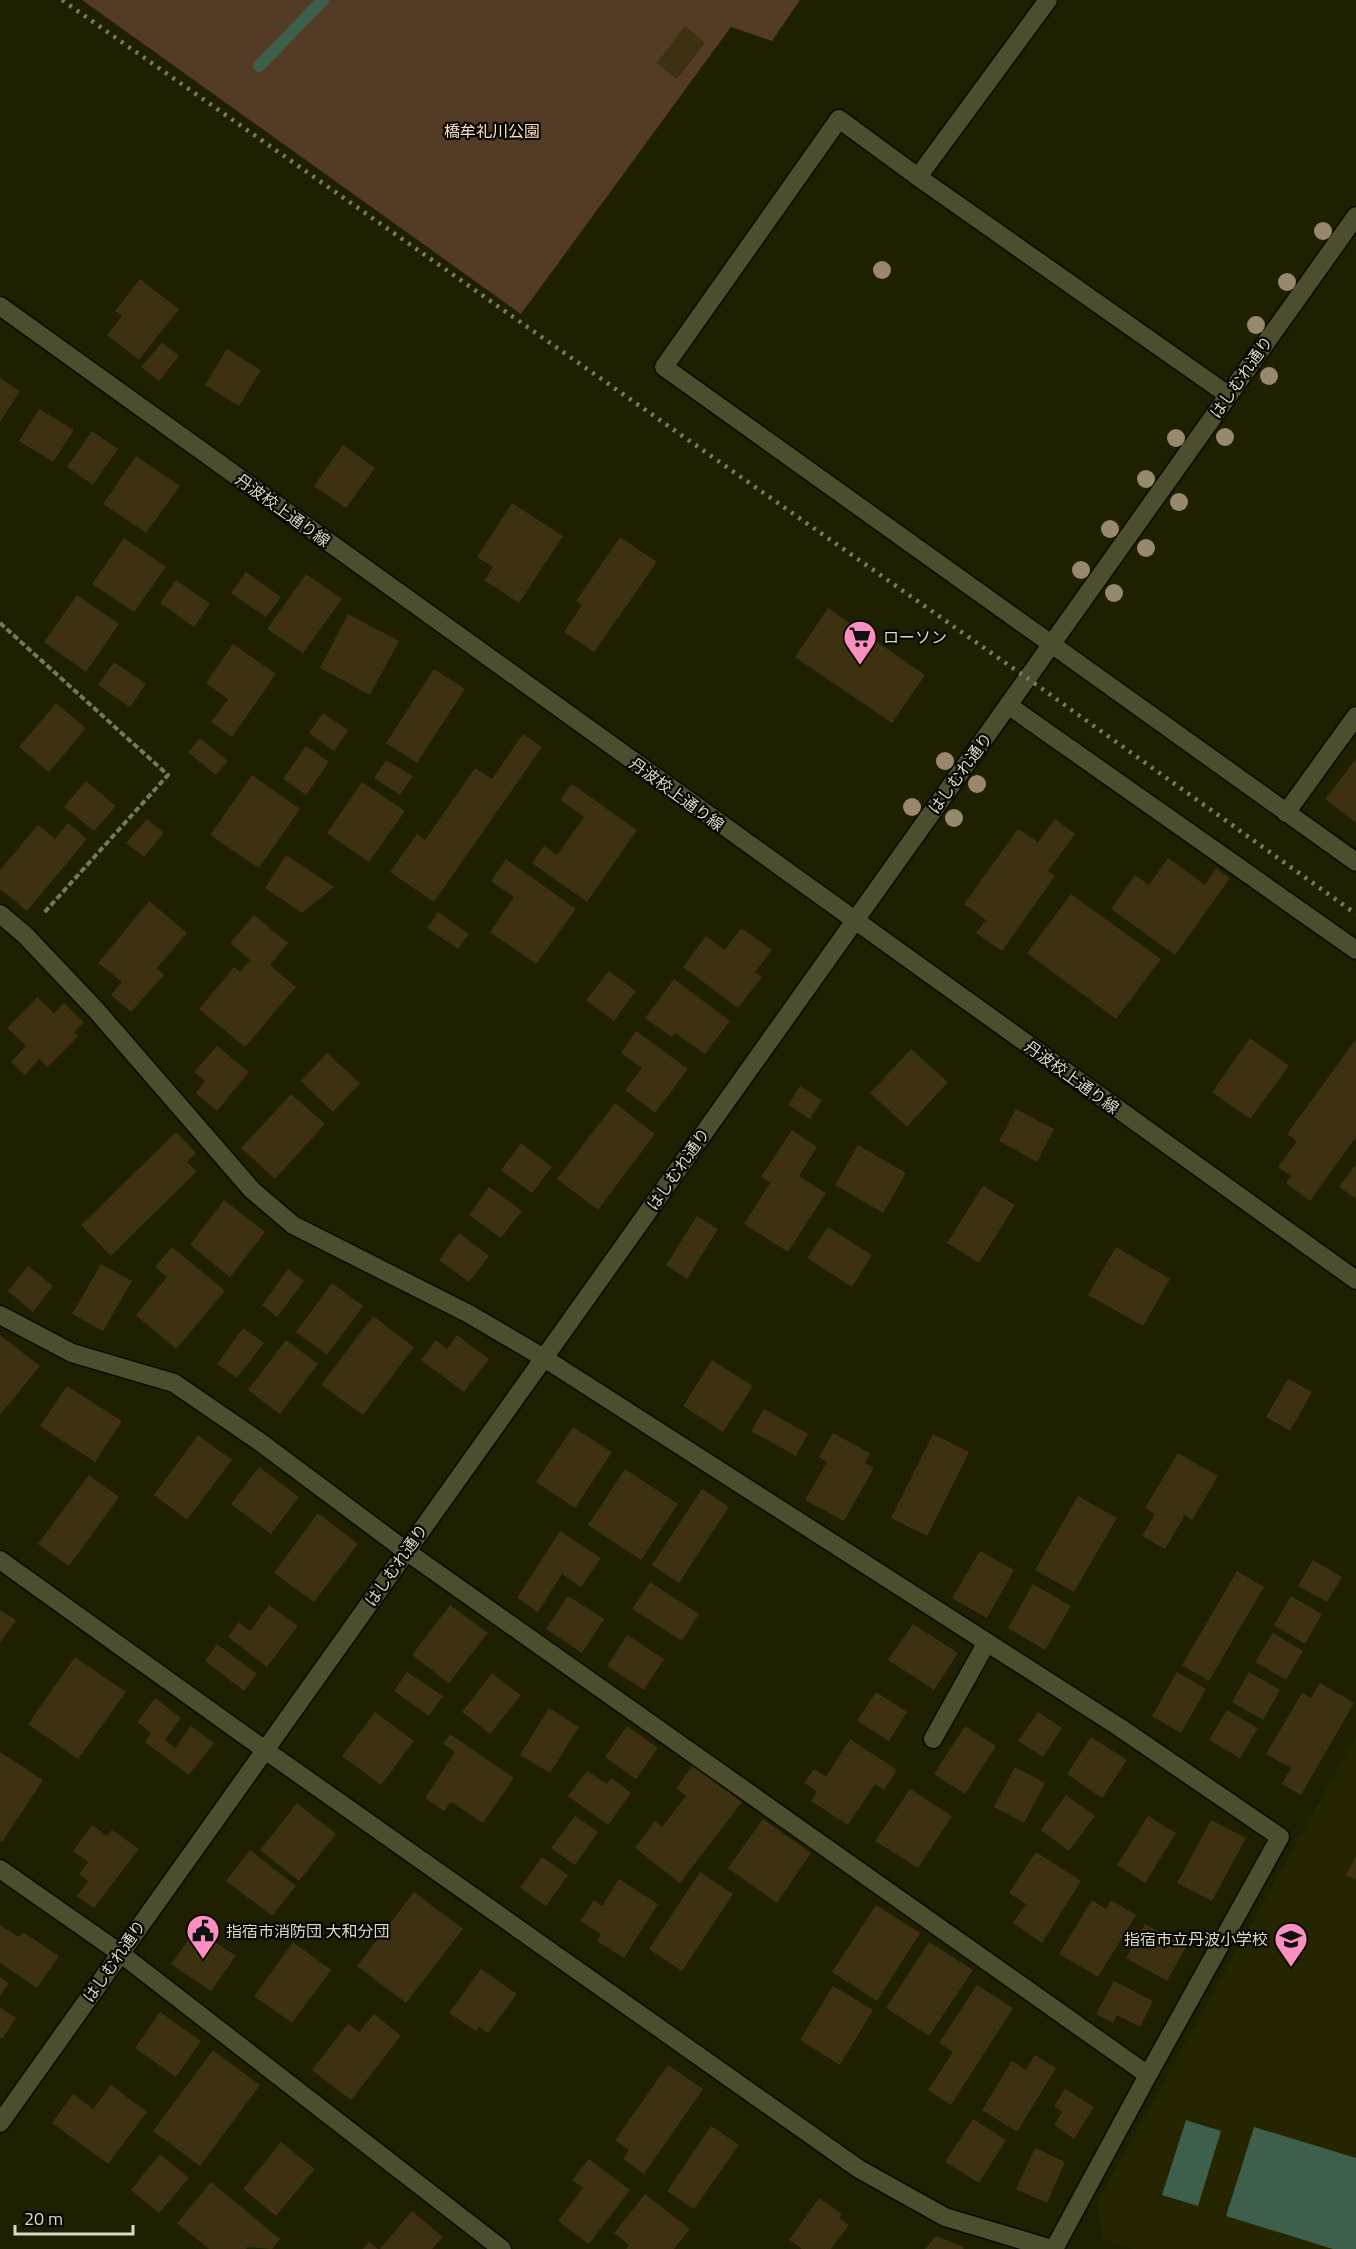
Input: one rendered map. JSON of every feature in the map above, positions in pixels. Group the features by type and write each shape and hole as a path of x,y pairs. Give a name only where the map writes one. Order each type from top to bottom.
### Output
{"street":[{"path":"918,177 1048,0"},
{"path":"1228,395 839,119 664,367 1356,862"},
{"name":"はしむれ通り","path":"0,2123 1356,216"},
{"name":"丹波校上通り線","path":"3,308 1356,1280"},
{"path":"1008,705 1356,950"},
{"path":"1286,813 1356,716"},
{"path":"0,914 25,935 96,1010 252,1190 293,1225 470,1314 544,1358 1119,1726 1280,1837 1053,2249 945,2217 859,2169 0,1560"},
{"path":"0,1316 72,1353 174,1383 260,1442 406,1551 1148,2075"},
{"path":"933,1738 987,1642"},
{"path":"0,1869 120,1953 502,2249"}],"path":[{"path":"0,623 168,775 25,935"}],"shaded area":[{"name":"指宿市立丹波小学校","path":"1356,1735 1356,2249 1134,2249 1103,2239 1097,2202"},
{"path":"1186,2120 1221,2131 1198,2206 1162,2195"},
{"path":"1254,2127 1356,2158 1356,2249 1333,2249 1226,2216"}],"green space":[{"name":"橋牟礼川公園","path":"82,0 800,0 772,41 731,27 521,314"}],"building":[{"path":"685,26 705,43 677,79 657,63"},
{"path":"140,279 179,309 139,360 107,335 122,316 115,311"},
{"path":"162,342 179,356 159,381 141,367"},
{"path":"227,349 261,370 239,406 205,385"},
{"path":"0,378 20,391 0,422"},
{"path":"39,409 74,430 53,462 19,441"},
{"path":"92,431 118,449 93,485 67,467"},
{"path":"343,445 375,468 346,508 314,486"},
{"path":"136,456 180,486 146,533 103,504"},
{"path":"512,503 563,536 519,603 484,580 493,567 477,557"},
{"path":"620,537 657,562 594,652 564,632 582,605 576,601"},
{"path":"124,538 166,567 134,612 92,584"},
{"path":"246,572 281,597 266,617 231,593"},
{"path":"306,574 342,599 303,653 267,629"},
{"path":"176,580 210,604 194,627 160,603"},
{"path":"77,595 119,624 86,672 44,642"},
{"name":"ローソン","path":"828,608 925,675 892,723 795,657"},
{"path":"348,614 399,641 370,695 320,668"},
{"path":"233,644 276,674 232,737 211,722 228,699 206,683"},
{"path":"114,662 146,684 130,707 98,685"},
{"path":"434,669 465,689 417,763 386,743"},
{"path":"56,703 86,728 49,772 19,747"},
{"path":"323,713 348,730 334,751 309,733"},
{"path":"523,734 542,747 434,902 390,872 417,834 425,840 475,768 492,779"},
{"path":"200,738 228,761 216,775 188,752"},
{"path":"306,746 329,762 306,795 283,779"},
{"path":"1356,759 1356,823 1325,799"},
{"path":"386,760 413,776 400,795 374,778"},
{"path":"252,775 300,809 259,868 210,835"},
{"path":"86,781 116,806 94,831 64,807"},
{"path":"362,782 405,811 369,862 327,833"},
{"path":"572,784 637,830 587,902 532,863 544,846 557,855 584,817 560,800"},
{"path":"147,819 164,833 144,857 126,843"},
{"path":"1055,819 1075,834 1048,871 1055,876 1002,951 976,933 986,920 964,904 1018,829 1038,842"},
{"path":"68,823 87,839 27,911 0,889 0,870 38,825 55,839"},
{"path":"286,855 334,887 302,913 265,888"},
{"path":"1168,858 1205,885 1216,868 1230,878 1175,955 1111,909 1135,875 1149,885"},
{"path":"506,859 576,909 536,964 490,932 514,897 491,881"},
{"path":"1071,894 1161,959 1116,1019 1027,953"},
{"path":"149,901 187,933 157,968 164,975 131,1012 111,995 122,982 98,963"},
{"path":"438,912 469,934 458,949 427,928"},
{"path":"254,915 288,943 270,965 296,987 245,1047 199,1009 234,967 240,972 250,960 230,943"},
{"path":"741,928 772,950 755,972 762,977 738,1008 683,967 706,936 725,950"},
{"path":"609,971 636,991 614,1021 586,1000"},
{"path":"674,979 730,1021 705,1054 675,1033 672,1037 645,1018"},
{"path":"37,997 54,1013 64,1003 84,1022 74,1032 78,1036 48,1067 39,1059 25,1075 11,1062 26,1046 7,1028"},
{"path":"636,1031 688,1069 655,1113 625,1090 642,1068 621,1053"},
{"path":"1250,1038 1289,1066 1250,1119 1212,1092"},
{"path":"1356,1039 1356,1137 1310,1201 1286,1183 1291,1176 1278,1167 1297,1141 1287,1134"},
{"path":"217,1046 249,1072 217,1111 196,1093 205,1081 194,1072"},
{"path":"911,1049 948,1082 907,1127 870,1093"},
{"path":"327,1053 360,1083 333,1112 301,1081"},
{"path":"800,1086 822,1100 810,1119 788,1105"},
{"path":"291,1094 325,1124 275,1179 241,1148"},
{"path":"615,1103 655,1134 598,1210 557,1179"},
{"path":"1016,1109 1054,1129 1037,1162 999,1141"},
{"path":"792,1130 817,1147 799,1176 826,1193 788,1252 744,1224 770,1183 761,1177"},
{"path":"176,1132 196,1153 187,1162 197,1171 111,1256 81,1225"},
{"path":"521,1143 552,1167 532,1193 501,1170"},
{"path":"858,1145 906,1173 883,1213 835,1185"},
{"path":"1356,1164 1356,1199 1339,1187"},
{"path":"983,1186 1015,1205 979,1263 947,1243"},
{"path":"489,1187 522,1211 501,1238 469,1215"},
{"path":"224,1200 265,1232 230,1277 190,1245"},
{"path":"697,1216 718,1229 687,1279 666,1265"},
{"path":"828,1227 872,1255 852,1287 807,1258"},
{"path":"459,1233 489,1256 469,1282 439,1260"},
{"path":"172,1247 225,1291 176,1349 136,1315 167,1277 155,1267"},
{"path":"1116,1247 1170,1279 1143,1326 1088,1295"},
{"path":"101,1264 132,1281 103,1331 72,1314"},
{"path":"28,1266 53,1286 33,1312 8,1291"},
{"path":"288,1269 304,1281 277,1317 262,1305"},
{"path":"332,1283 363,1306 327,1355 296,1332"},
{"path":"373,1316 414,1347 363,1415 321,1385"},
{"path":"243,1328 264,1343 237,1378 217,1364"},
{"path":"0,1335 40,1366 0,1415"},
{"path":"457,1335 489,1359 464,1392 421,1360 436,1340 447,1349"},
{"path":"286,1340 318,1364 280,1414 248,1390"},
{"path":"712,1360 753,1386 723,1432 683,1406"},
{"path":"1288,1379 1312,1392 1290,1431 1266,1417"},
{"path":"67,1386 122,1421 95,1462 40,1426"},
{"path":"764,1409 808,1434 796,1456 751,1431"},
{"path":"573,1427 612,1452 575,1508 536,1482"},
{"path":"833,1433 870,1453 865,1463 874,1468 844,1521 805,1500 827,1462 819,1457"},
{"path":"933,1434 969,1452 927,1536 891,1518"},
{"path":"198,1435 232,1460 187,1520 154,1495"},
{"path":"1178,1453 1218,1476 1192,1520 1185,1515 1165,1549 1142,1536 1155,1514 1145,1508"},
{"path":"259,1467 299,1497 271,1534 231,1504"},
{"path":"625,1469 678,1504 641,1560 588,1525"},
{"path":"89,1475 119,1497 69,1566 38,1544"},
{"path":"702,1489 729,1507 679,1583 652,1565"},
{"path":"1078,1496 1117,1518 1074,1592 1035,1570"},
{"path":"318,1513 358,1544 314,1602 274,1573"},
{"path":"560,1531 601,1558 581,1587 562,1574 538,1612 517,1598"},
{"path":"980,1551 1014,1570 987,1618 952,1598"},
{"path":"1313,1560 1342,1577 1327,1602 1298,1586"},
{"path":"1237,1571 1264,1587 1209,1681 1182,1665"},
{"path":"650,1582 699,1614 682,1641 632,1609"},
{"path":"1033,1584 1071,1606 1045,1650 1008,1628"},
{"path":"568,1596 604,1619 582,1653 546,1629"},
{"path":"1291,1596 1322,1614 1305,1644 1274,1625"},
{"path":"269,1605 298,1626 267,1667 228,1637 239,1622 250,1631"},
{"path":"450,1605 488,1633 449,1683 412,1655"},
{"path":"0,1610 16,1620 0,1643"},
{"path":"913,1624 958,1653 934,1690 888,1660"},
{"path":"1273,1633 1303,1651 1286,1680 1255,1662"},
{"path":"627,1635 664,1659 644,1690 607,1666"},
{"path":"217,1644 257,1674 244,1691 205,1661"},
{"path":"75,1657 126,1692 78,1759 28,1724"},
{"path":"407,1672 443,1696 429,1716 394,1691"},
{"path":"1177,1672 1206,1689 1181,1733 1152,1716"},
{"path":"1249,1672 1280,1690 1263,1720 1232,1702"},
{"path":"492,1673 521,1695 490,1734 462,1712"},
{"path":"1320,1683 1354,1703 1301,1795 1282,1784 1291,1768 1266,1754 1302,1693 1311,1698"},
{"path":"876,1692 907,1712 889,1741 857,1721"},
{"path":"155,1698 181,1718 165,1740 175,1748 191,1726 214,1743 189,1775 145,1742 151,1733 137,1722"},
{"path":"549,1708 579,1727 550,1773 520,1755"},
{"path":"1227,1710 1258,1728 1240,1758 1209,1740"},
{"path":"375,1712 414,1741 381,1785 342,1756"},
{"path":"1038,1712 1062,1728 1043,1757 1018,1741"},
{"path":"627,1726 658,1748 636,1779 605,1757"},
{"path":"965,1726 996,1746 965,1794 934,1774"},
{"path":"450,1734 514,1778 483,1823 451,1802 444,1811 425,1798 455,1752 443,1744"},
{"path":"1091,1737 1127,1760 1102,1798 1067,1774"},
{"path":"850,1739 897,1770 884,1790 875,1784 848,1825 811,1801 817,1791 804,1783 814,1769 826,1777"},
{"path":"0,1752 43,1780 2,1842 0,1841"},
{"path":"693,1765 742,1802 680,1883 635,1848 655,1821 662,1827 686,1796 676,1788"},
{"path":"1015,1767 1045,1783 1024,1823 994,1807"},
{"path":"587,1771 607,1784 611,1778 631,1793 608,1825 568,1796"},
{"path":"910,1789 952,1816 918,1868 875,1841"},
{"path":"1066,1795 1095,1816 1069,1851 1041,1830"},
{"path":"297,1803 336,1834 299,1881 260,1850"},
{"path":"575,1816 598,1832 575,1865 551,1848"},
{"path":"1148,1816 1176,1833 1145,1883 1117,1865"},
{"path":"763,1819 811,1853 777,1903 728,1868"},
{"path":"1211,1820 1246,1838 1212,1901 1177,1883"},
{"path":"92,1825 107,1836 112,1830 139,1849 94,1908 77,1896 88,1881 79,1874 88,1862 73,1851"},
{"path":"250,1850 296,1886 272,1916 226,1881"},
{"path":"1036,1852 1081,1881 1042,1943 1013,1923 1026,1904 1009,1893"},
{"path":"1356,1856 1356,1880 1346,1875"},
{"path":"542,1857 568,1875 546,1906 520,1888"},
{"path":"700,1872 733,1894 682,1971 649,1949"},
{"path":"619,1879 658,1904 624,1958 597,1941 601,1934 580,1921 594,1900 602,1906"},
{"path":"414,1892 463,1929 406,2003 357,1966"},
{"path":"1092,1900 1106,1909 1111,1900 1136,1915 1098,1977 1059,1954"},
{"path":"876,1905 920,1933 877,2001 832,1972"},
{"path":"1145,1924 1186,1947 1167,1981 1126,1958"},
{"path":"0,1925 19,1937 23,1932 59,1956 37,1988 0,1963"},
{"name":"指宿市消防団 大和分団","path":"196,1929 236,1956 211,1991 171,1964"},
{"path":"293,1942 331,1970 292,2023 254,1996"},
{"path":"929,1942 973,1970 929,2036 886,2008"},
{"path":"481,1969 517,1994 488,2033 479,2027 476,2031 449,2013"},
{"path":"0,1977 9,1983 0,1996"},
{"path":"1114,1981 1153,2001 1140,2027 1117,2015 1113,2023 1096,2014"},
{"path":"977,1985 1013,2008 951,2105 928,2090 953,2052 939,2043"},
{"path":"833,1986 873,2010 840,2065 800,2040"},
{"path":"0,2007 16,2018 2,2039 0,2038"},
{"path":"160,2012 201,2041 176,2077 135,2048"},
{"path":"374,2014 401,2036 351,2100 312,2070 348,2024 359,2032"},
{"path":"213,2050 260,2085 200,2166 153,2131"},
{"path":"1035,2055 1056,2068 1017,2132 982,2110 1012,2061 1026,2070"},
{"path":"668,2065 703,2089 644,2174 623,2159 629,2150 615,2140"},
{"path":"111,2085 147,2112 108,2164 52,2123 73,2094 93,2109"},
{"path":"1065,2089 1094,2107 1074,2139 1054,2125 1062,2112 1054,2106"},
{"path":"973,2119 1006,2140 979,2183 945,2162"},
{"path":"711,2126 739,2145 694,2209 667,2191"},
{"path":"281,2142 315,2169 276,2216 243,2189"},
{"path":"1035,2148 1065,2162 1047,2203 1016,2189"},
{"path":"160,2154 189,2178 159,2213 131,2190"},
{"path":"589,2159 630,2190 589,2244 558,2221 583,2188 572,2180"},
{"path":"211,2182 280,2239 272,2249 247,2247 246,2249 209,2249 177,2223"},
{"path":"645,2194 690,2229 674,2249 626,2249 629,2245 614,2233"},
{"path":"819,2198 842,2214 839,2218 849,2225 831,2249 802,2249 789,2240"},
{"path":"412,2211 443,2237 432,2249 380,2249"},
{"path":"936,2236 964,2247 963,2249 925,2249"},
{"path":"369,2242 378,2249 363,2249"}],"waterway":[{"path":"259,66 323,0"}],"railway":[{"path":"62,0 1027,678 1356,914"}],"place":[{"name":"ローソン","path":"860,666"},
{"name":"指宿市消防団 大和分団","path":"203,1960"},
{"name":"指宿市立丹波小学校","path":"1291,1968"}]}
